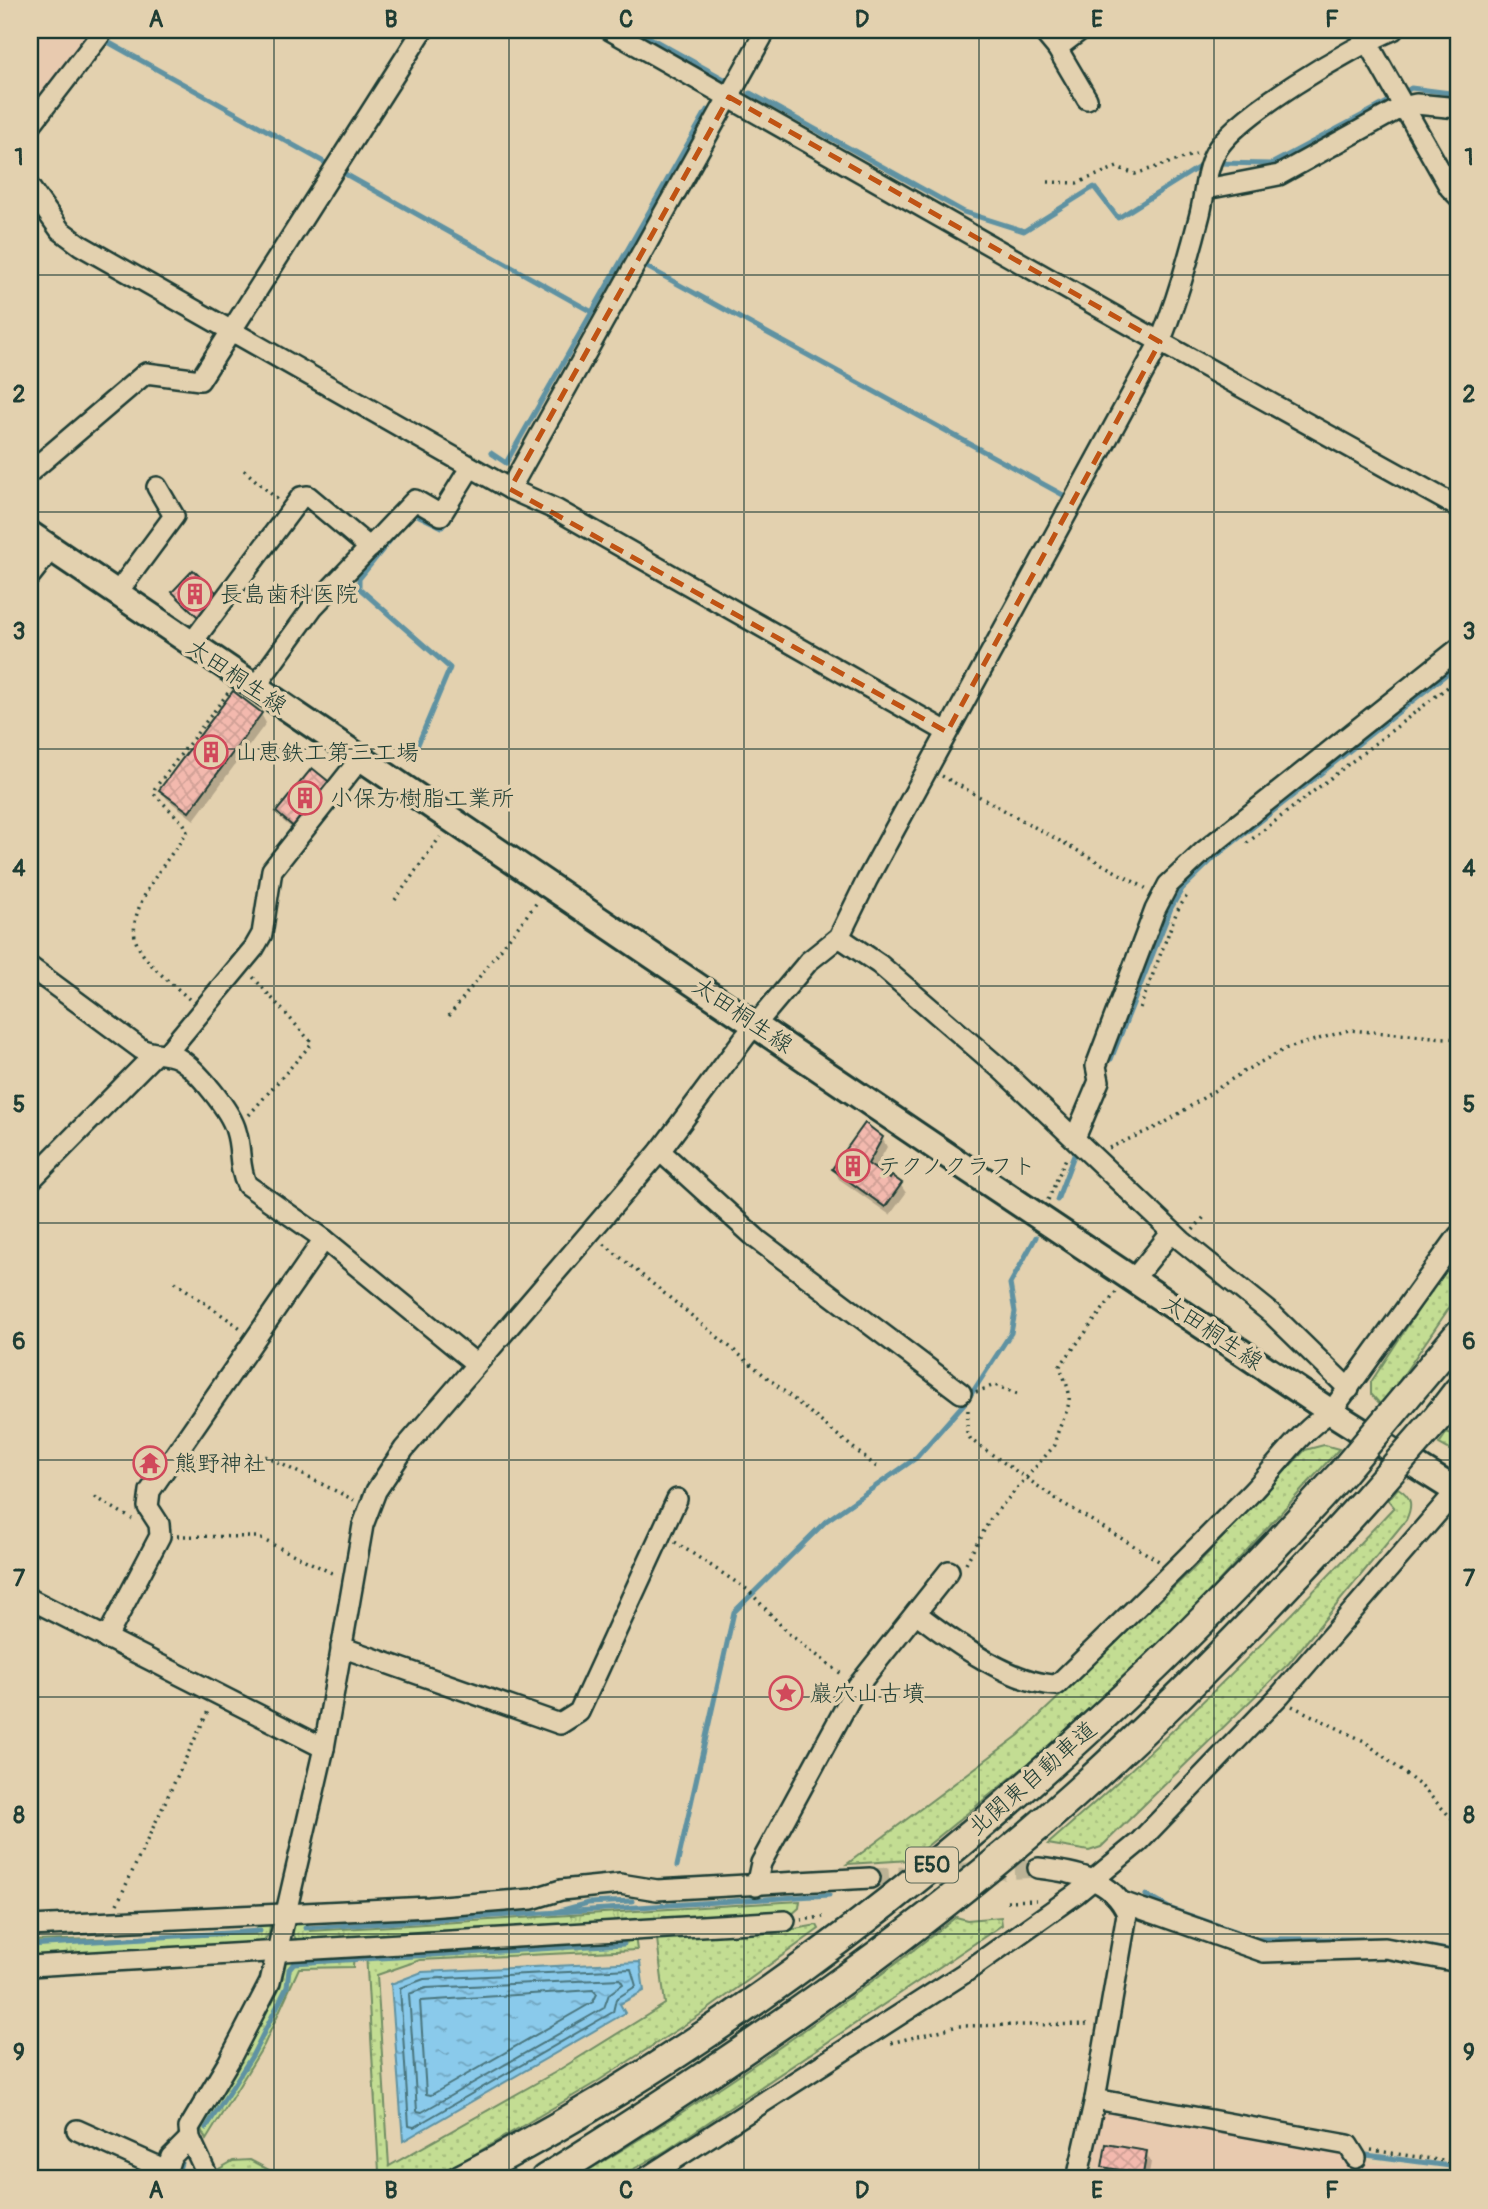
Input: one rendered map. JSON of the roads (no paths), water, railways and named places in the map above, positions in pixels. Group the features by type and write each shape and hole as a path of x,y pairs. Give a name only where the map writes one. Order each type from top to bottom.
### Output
{"highway":[{"name":"北関東自動車道","path":"461,2179 515,2151 653,2068 789,1975 910,1884 1047,1768 1154,1670 1256,1568 1342,1473 1454,1338"},
{"name":"北関東自動車道","path":"545,2179 674,2098 812,2001 943,1903 1061,1805 1237,1639 1370,1495 1458,1391"}],"main road":[{"name":"太田桐生線","path":"30,534 756,1024 1127,1283 1458,1491"}],"street":[{"path":"30,126 104,30"},
{"path":"30,472 146,373 200,380 423,30"},
{"path":"610,30 1160,342 1458,507"},
{"path":"510,489 766,30"},
{"path":"1042,30 1057,48 1087,99"},
{"path":"1057,48 1081,30"},
{"path":"209,2179 190,2138 189,2127 192,2117 229,2062 262,2002 278,1951 324,1748 354,1575 369,1508 376,1490 404,1449 475,1363 660,1151 695,1100 756,1024 809,961 839,937 867,880 1160,342 1177,299 1210,168 1222,140 1235,132 1252,114 1364,35 1393,30"},
{"path":"1364,35 1398,99 1450,188 1458,196"},
{"path":"1210,168 1279,174 1398,99 1416,104 1458,108"},
{"path":"30,188 60,230 80,246 470,468 557,510 947,732"},
{"path":"249,684 263,676 313,607 415,500 441,515 470,468"},
{"path":"117,593 174,516 157,487"},
{"path":"191,644 301,497 308,496 370,548"},
{"path":"30,576 52,548"},
{"path":"1074,1138 1099,1081 1096,1066 1161,897 1178,874 1458,649"},
{"path":"30,1181 203,1013 242,964 262,934 272,870 360,759"},
{"path":"839,937 879,964 1012,1079 1172,1232 1271,1313 1349,1389"},
{"path":"30,967 141,1049 183,1062 213,1093 236,1130 243,1177 247,1185 324,1239 475,1363"},
{"path":"660,1151 758,1240 963,1395"},
{"path":"1127,1283 1172,1232"},
{"path":"916,1613 939,1631 1000,1667 1035,1684 1057,1685 1173,1572 1316,1421 1331,1412 1458,1236"},
{"path":"106,1639 160,1536 159,1524 148,1507 150,1490 324,1239"},
{"path":"644,2179 963,1974 1093,1880 1139,1842 1280,1695 1458,1491"},
{"path":"341,1647 560,1724 579,1712 677,1499"},
{"path":"756,1886 761,1863 857,1686 955,1570"},
{"path":"30,1599 324,1748"},
{"path":"1038,1868 1073,1872 1093,1880 1122,1902 1264,1952 1385,1948 1458,1962"},
{"path":"30,1926 532,1899 561,1890 620,1884 657,1890 870,1878"},
{"path":"1077,2179 1095,2099 1127,1920 1122,1902"},
{"path":"30,1966 785,1921"},
{"path":"1095,2099 1351,2150"},
{"path":"77,2130 165,2175 178,2148 190,2138"}],"water":[{"path":"640,1962 644,1991 620,2004 625,2013 403,2141 391,1984 422,1972"}],"waterway":[{"path":"636,30 724,79"},
{"path":"106,41 331,166"},
{"path":"1402,94 1411,88 1458,94"},
{"path":"750,93 964,212 1024,231 1094,187 1118,218 1207,162"},
{"path":"1217,163 1271,164 1393,99"},
{"path":"491,453 506,463 707,110"},
{"path":"338,170 592,312"},
{"path":"625,255 1065,496"},
{"path":"413,513 442,527 447,520"},
{"path":"397,532 359,579 359,588 450,668 413,756"},
{"path":"1111,1059 1171,908 1182,889 1216,856 1458,665"},
{"path":"1057,1200 1076,1150"},
{"path":"677,1866 734,1612 826,1521 916,1458 968,1399 1011,1333 1015,1312 1010,1284 1036,1237"},
{"path":"305,1928 829,1895"},
{"path":"1146,1895 1169,1908 1257,1939 1386,1939"},
{"path":"556,1912 588,1903 632,1901"},
{"path":"30,1945 260,1931"},
{"path":"206,2128 252,2056 287,1987 289,1969 294,1963 624,1944"},
{"path":"1431,1947 1458,1952"},
{"path":"1359,2154 1458,2167"},
{"path":"176,2179 181,2163"}],"tunnel":[{"path":"870,1878 1038,1868"}],"place":[{"name":"長島歯科医院","path":"195,594"},
{"name":"山恵鉄工第三工場","path":"211,752"},
{"name":"小保方樹脂工業所","path":"305,798"},
{"name":"テクノクラフト","path":"853,1166"},
{"name":"熊野神社","path":"150,1463"},
{"name":"巖穴山古墳","path":"786,1693"}]}
